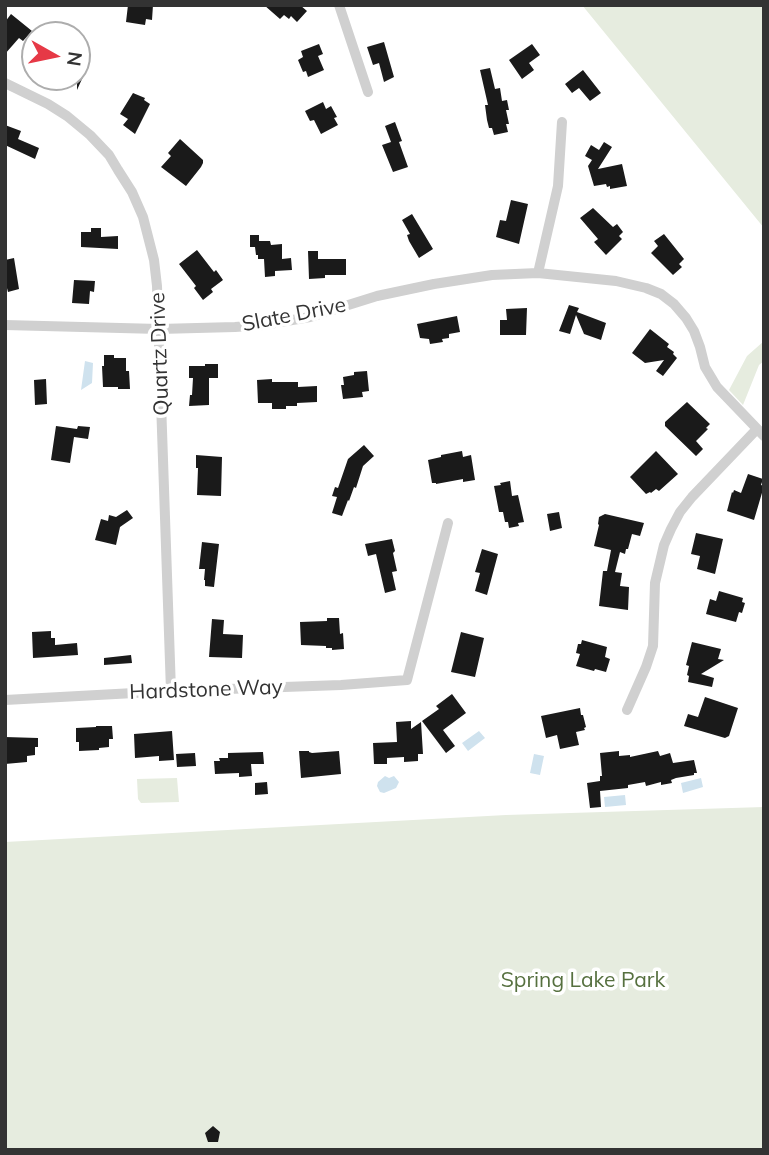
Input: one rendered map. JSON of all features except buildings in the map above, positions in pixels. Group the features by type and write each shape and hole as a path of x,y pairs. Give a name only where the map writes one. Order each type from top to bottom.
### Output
{"street":[{"path":"339,5 368,92"},
{"name":"Quartz Drive","path":"5,83 48,104 90,135 109,155 143,216 154,260 157,286 171,691"},
{"path":"538,273 558,187 562,122"},
{"name":"Slate Drive","path":"5,325 159,329 263,325 310,317 377,296 492,275 538,273 616,281 646,288 661,294 674,304 686,318 700,347 705,368 717,387 760,433"},
{"path":"627,710 653,646 655,583 671,528 692,497 760,433"},
{"name":"Hardstone Way","path":"5,700 407,680 448,523"}],"green space":[{"path":"582,5 764,5 764,228"},
{"path":"764,341 764,361 759,365 743,405 729,390 747,356"},
{"path":"177,778 179,802 141,803 138,799 137,779"},
{"name":"Spring Lake Park","path":"764,807 764,1150 5,1150 5,842 506,815"}],"water":[{"path":"85,361 93,363 92,383 81,390"},
{"path":"479,731 485,738 468,751 462,743"},
{"path":"534,754 544,756 540,775 530,773"},
{"path":"385,776 394,776 399,782 396,788 384,793 380,792 377,786"},
{"path":"701,778 703,787 683,793 681,783"},
{"path":"625,795 626,805 605,807 604,797"}]}
